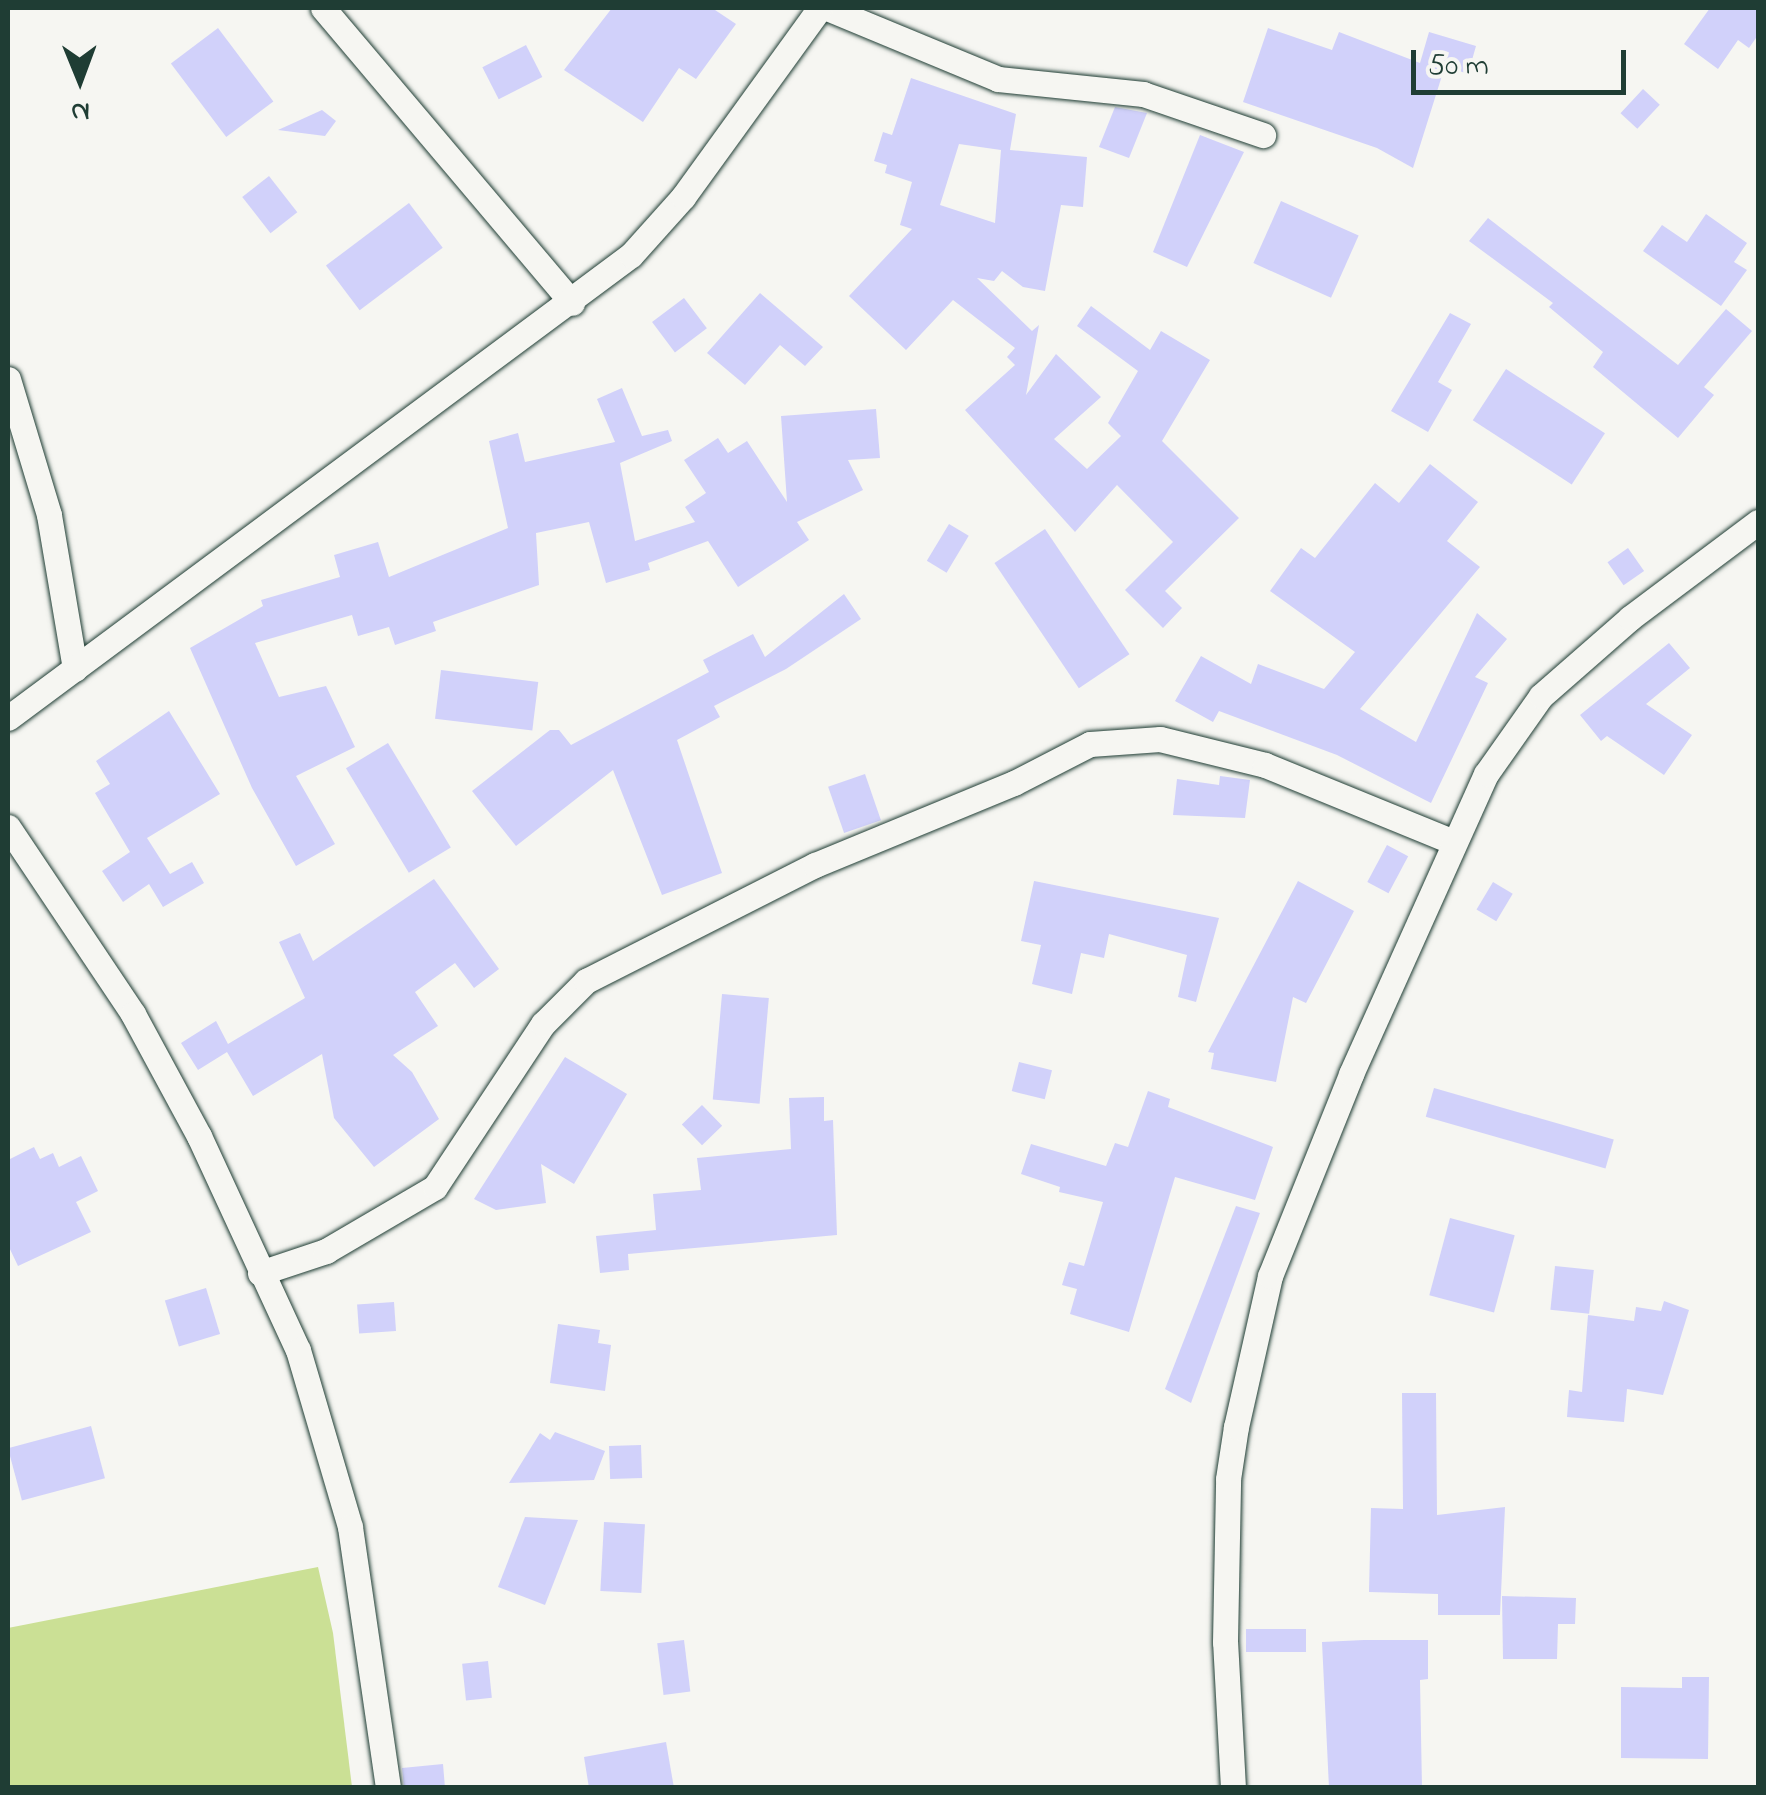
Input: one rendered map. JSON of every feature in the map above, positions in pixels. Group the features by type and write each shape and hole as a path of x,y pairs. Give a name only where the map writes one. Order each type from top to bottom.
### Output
{"street":[{"path":"323,8 572,303"},
{"path":"8,718 572,303 630,255 683,196 823,8 998,79 1046,89 1143,94 1263,135"},
{"path":"8,378 49,514 74,668"},
{"path":"1233,1788 1224,1642 1228,1479 1246,1370 1270,1276 1486,774 1541,696 1630,618 1758,522"},
{"path":"260,1273 326,1250 436,1187 543,1024 586,981 815,865 1014,783 1090,744 1160,739 1265,765 1454,842"},
{"path":"8,827 133,1014 199,1136 298,1350 350,1527 388,1788"}],"green space":[{"path":"318,1567 333,1633 352,1787 8,1787 8,1628"}],"building":[{"path":"612,8 712,8 736,24 696,79 679,68 643,122 564,70"},
{"path":"1710,8 1758,8 1758,35 1749,48 1738,40 1718,69 1684,44"},
{"path":"218,28 273,101 226,137 171,64"},
{"path":"1268,28 1332,50 1339,32 1420,63 1429,32 1476,46 1468,74 1445,66 1413,168 1377,148 1243,102"},
{"path":"526,45 542,77 499,99 482,67"},
{"path":"911,78 1016,114 1010,150 1087,157 1083,207 1061,205 1045,291 1023,287 1002,271 994,281 977,278 1032,331 1039,325 1026,395 1056,354 1101,397 1054,439 1087,469 1121,436 1108,423 1138,371 1077,326 1091,306 1150,350 1161,331 1210,360 1162,441 1239,518 1165,591 1182,608 1163,628 1125,590 1173,542 1117,485 1075,532 965,410 1015,365 1007,357 1015,348 953,300 906,350 849,296 912,229 900,225 912,182 885,173 887,165 874,161 883,132 892,135","holes":["959,144 1001,150 995,223 940,205"]},
{"path":"1643,89 1660,105 1637,129 1620,113"},
{"path":"1115,107 1147,113 1129,158 1099,147"},
{"path":"322,110 336,121 325,136 278,130"},
{"path":"1200,135 1244,152 1187,267 1153,252"},
{"path":"269,176 297,212 271,233 242,197"},
{"path":"1281,201 1359,236 1331,298 1253,263"},
{"path":"409,203 443,248 360,310 326,266"},
{"path":"1706,214 1747,243 1734,262 1747,270 1721,306 1643,251 1662,225 1687,242"},
{"path":"1488,218 1678,365 1726,309 1752,331 1704,387 1714,395 1678,438 1593,367 1603,352 1549,307 1553,303 1469,241"},
{"path":"760,293 823,347 805,366 780,345 745,385 707,353"},
{"path":"684,298 707,328 675,352 652,322"},
{"path":"1450,313 1471,324 1438,382 1452,390 1428,432 1391,411"},
{"path":"1506,369 1605,433 1572,484 1473,420"},
{"path":"622,388 642,436 668,430 672,441 620,463 635,541 695,522 685,507 706,493 684,460 718,438 728,453 747,441 787,502 781,416 876,409 880,458 848,460 863,490 797,522 809,540 738,587 708,541 648,563 650,570 606,583 589,522 536,533 539,585 433,622 436,631 395,645 389,627 358,636 352,615 255,643 279,697 326,686 355,747 296,776 335,844 296,866 252,788 190,648 263,606 261,600 340,577 334,555 378,542 389,577 508,528 489,441 518,433 525,462 615,442 597,399"},
{"path":"1430,464 1478,502 1447,541 1480,567 1360,709 1416,742 1477,613 1507,639 1475,677 1488,683 1431,803 1337,755 1219,711 1213,722 1175,701 1201,656 1251,684 1258,664 1324,689 1355,652 1270,591 1301,548 1315,558 1375,483 1399,503"},
{"path":"949,524 969,536 947,573 927,561"},
{"path":"1045,529 1129,654 1079,688 994,563"},
{"path":"1628,548 1644,571 1624,585 1608,562"},
{"path":"844,594 861,619 786,669 714,706 720,717 677,740 722,873 662,895 613,770 516,846 472,791 550,730 559,730 571,745 709,672 703,660 753,634 765,657"},
{"path":"1669,643 1690,668 1646,704 1692,735 1664,775 1607,736 1601,741 1580,715"},
{"path":"441,670 538,682 532,731 435,719"},
{"path":"169,711 220,794 147,838 170,874 192,862 204,883 163,907 149,884 123,902 102,871 130,852 95,793 110,784 96,761"},
{"path":"388,743 451,848 409,873 346,768"},
{"path":"865,774 881,820 844,833 828,787"},
{"path":"1220,776 1250,780 1245,818 1173,815 1177,779 1219,785"},
{"path":"1387,845 1408,856 1388,893 1367,882"},
{"path":"434,879 499,969 474,988 455,963 415,992 438,1026 393,1055 412,1072 439,1119 374,1167 334,1118 322,1054 253,1096 227,1052 198,1070 181,1043 216,1021 228,1044 305,998 279,942 300,933 313,961"},
{"path":"1034,881 1219,918 1196,1002 1178,997 1187,955 1109,934 1104,958 1081,953 1072,994 1032,984 1041,945 1021,941"},
{"path":"1298,881 1354,911 1306,1003 1293,997 1276,1082 1211,1069 1214,1053 1208,1052"},
{"path":"1493,882 1513,894 1496,921 1477,909"},
{"path":"722,994 769,998 760,1104 713,1100"},
{"path":"565,1057 627,1094 574,1184 541,1164 546,1203 496,1210 474,1199"},
{"path":"1019,1062 1052,1070 1045,1099 1012,1091"},
{"path":"1434,1088 1614,1140 1605,1168 1426,1117"},
{"path":"1148,1091 1170,1099 1168,1107 1273,1147 1255,1200 1175,1177 1129,1332 1070,1314 1077,1289 1062,1285 1069,1262 1084,1266 1103,1202 1059,1192 1060,1187 1021,1174 1031,1144 1106,1166 1115,1143 1128,1147"},
{"path":"824,1097 824,1121 833,1120 837,1235 628,1254 629,1270 600,1273 596,1236 656,1230 653,1194 701,1190 697,1158 791,1149 789,1098"},
{"path":"702,1105 722,1126 702,1145 682,1124"},
{"path":"34,1147 40,1159 53,1153 59,1167 81,1156 98,1191 76,1202 91,1232 18,1266 8,1245 8,1160"},
{"path":"1236,1206 1260,1213 1191,1403 1165,1389"},
{"path":"1450,1218 1515,1235 1494,1313 1429,1295"},
{"path":"1555,1266 1594,1270 1589,1314 1550,1310"},
{"path":"206,1288 220,1334 179,1346 165,1301"},
{"path":"1664,1301 1689,1310 1663,1395 1627,1389 1624,1422 1567,1417 1569,1390 1582,1392 1588,1315 1634,1321 1636,1307 1661,1311"},
{"path":"394,1302 396,1331 359,1334 357,1305"},
{"path":"558,1324 600,1330 598,1343 611,1345 605,1391 550,1383"},
{"path":"1402,1393 1436,1393 1437,1515 1505,1507 1500,1615 1438,1615 1438,1594 1369,1592 1371,1508 1403,1509"},
{"path":"91,1426 105,1478 22,1500 8,1448"},
{"path":"555,1432 605,1451 594,1480 509,1483 540,1433 550,1440"},
{"path":"641,1445 642,1478 610,1479 609,1446"},
{"path":"525,1517 578,1520 545,1605 498,1587"},
{"path":"604,1522 645,1524 641,1593 600,1591"},
{"path":"1502,1596 1576,1598 1575,1624 1558,1624 1557,1659 1503,1659"},
{"path":"1246,1629 1306,1629 1306,1652 1246,1652"},
{"path":"684,1640 690,1692 664,1695 657,1643"},
{"path":"1428,1640 1428,1679 1420,1680 1422,1788 1329,1788 1322,1642"},
{"path":"488,1661 492,1698 466,1701 462,1664"},
{"path":"1682,1677 1709,1677 1708,1759 1621,1758 1621,1687 1682,1688"},
{"path":"666,1742 674,1788 589,1788 584,1757"},
{"path":"443,1764 445,1788 404,1788 402,1768"}]}
